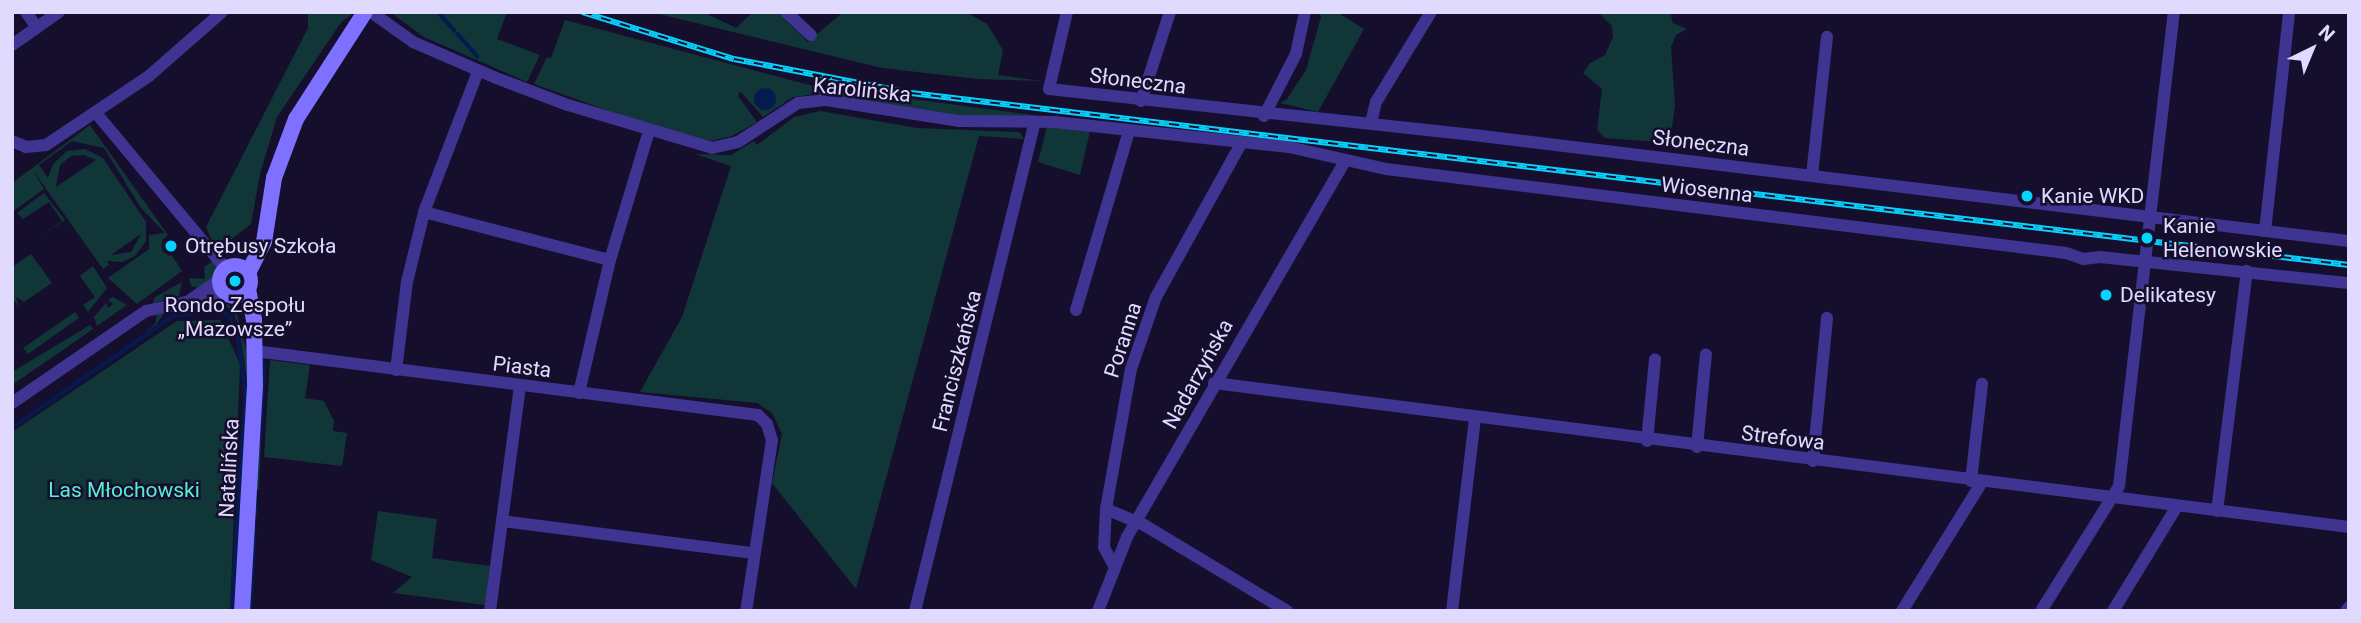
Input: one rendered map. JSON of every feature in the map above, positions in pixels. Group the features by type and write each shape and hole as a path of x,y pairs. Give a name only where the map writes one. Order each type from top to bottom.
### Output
{"main road":[{"path":"234,281 264,242 274,178 296,119 365,12"},
{"name":"Natalińska","path":"234,281 251,327 255,351 242,611"}],"street":[{"path":"26,12 37,28"},
{"path":"12,45 59,12"},
{"path":"12,141 26,147 42,146 96,113 157,70 222,12"},
{"name":"Karolińska","path":"371,12 413,42 478,71 649,131 721,148 789,107 814,100 960,121 1035,121 1242,142 1325,152 1344,162"},
{"path":"786,12 811,35"},
{"name":"Słoneczna","path":"1067,12 1049,89 1264,116 1371,123 2349,241"},
{"path":"1141,101 1170,12"},
{"path":"1264,116 1296,54 1305,12"},
{"path":"1371,123 1376,102 1431,12"},
{"path":"2041,611 2119,486 2174,12"},
{"path":"2266,231 2289,12"},
{"path":"1812,175 1827,37"},
{"path":"396,370 407,282 424,212 478,71"},
{"path":"12,403 139,315 190,300 234,281 96,113"},
{"name":"Franciszkańska","path":"915,611 1035,121"},
{"path":"579,393 610,260 649,131"},
{"path":"1076,310 1129,131"},
{"name":"Poranna","path":"1114,566 1104,547 1107,509 1131,369 1156,298 1242,142"},
{"name":"Wiosenna","path":"1344,162 2066,253 2082,250 2100,257 2349,283"},
{"name":"Nadarzyńska","path":"1098,611 1114,566 1136,521 1344,162"},
{"path":"424,212 610,260"},
{"path":"2217,511 2247,271"},
{"path":"1813,461 1827,318"},
{"name":"Piasta","path":"255,351 752,413 765,421 772,438 753,553"},
{"path":"1697,447 1706,354"},
{"path":"1647,440 1655,359"},
{"name":"Strefowa","path":"1214,383 1475,419 2349,527"},
{"path":"1902,611 1977,481 1982,384"},
{"path":"490,611 520,386"},
{"path":"1452,611 1475,419"},
{"path":"2113,611 2176,506"},
{"path":"1107,509 1136,521 1287,611"},
{"path":"502,521 753,553 746,611"}],"green space":[{"path":"308,12 356,12 342,21 277,117 260,174 251,224 216,251 206,227 308,28"},
{"path":"390,12 507,12 497,39 540,55 527,82 424,37"},
{"path":"651,12 703,12 736,28 753,12 777,12 808,42 843,12 966,12 987,24 1003,50 998,75 1042,81 978,79 882,68"},
{"path":"1318,12 1337,12 1364,29 1318,112 1280,103 1287,99 1306,70 1321,17"},
{"path":"1598,12 1670,12 1673,23 1687,29 1676,35 1671,47 1675,105 1670,143 1605,138 1597,130 1602,89 1583,73 1590,63 1605,55 1613,37 1612,26"},
{"path":"565,20 813,86 1055,118 964,116 815,94 793,97 763,117 740,91 738,96 757,122 732,136 711,141 632,119 534,84 547,57 551,58"},
{"path":"820,111 917,128 1019,132 1024,139 979,136 856,589 772,483 782,434 772,413 757,403 640,392 682,317 731,166 695,154 731,155 754,141 757,145 794,117"},
{"path":"90,125 168,235 162,240 182,271 137,304 108,278 149,249 149,235 165,233 141,208 104,148 72,141 39,165 48,178 53,164 67,151 85,149 103,158 146,222 146,241 135,256 122,262 107,261 109,265 103,269 32,169 44,189 12,212 12,183","holes":["84,155 96,160 56,187 60,165 71,156","141,234 131,252 111,255"]},
{"path":"1047,126 1090,131 1080,175 1038,162"},
{"path":"44,193 65,220 38,238 62,221 49,202 23,219 17,213"},
{"path":"31,254 52,283 24,302 16,297 19,307 12,298 12,267"},
{"path":"214,260 217,267 213,278 198,288 191,286 189,278 205,279 204,267"},
{"path":"93,266 107,288 88,312 83,305 95,297 80,276"},
{"path":"182,282 179,296 153,303 155,297"},
{"path":"113,297 127,305 97,326 94,317 106,303 108,308 113,304 108,300"},
{"path":"216,301 229,305 237,315 246,349 247,381 239,327 233,311 222,304 164,313 156,325 144,333 155,324 157,313"},
{"path":"75,312 79,318 28,354 23,348"},
{"name":"Las Młochowski","path":"220,320 240,364 230,611 12,611 12,432 177,321"},
{"path":"90,325 93,329 12,385 12,372"},
{"path":"264,359 259,490 254,489"},
{"path":"270,360 310,365 305,398 324,401 334,421 333,431 347,433 342,466 264,457"},
{"path":"378,511 437,519 432,558 490,566 485,605 393,593 412,577 371,560"}],"water":[{"path":"761,88 769,88 776,95 776,103 769,110 761,110 754,103 754,95"}],"waterway":[{"path":"438,12 455,31"},
{"path":"458,34 478,57"},
{"path":"12,428 173,316 214,311 228,314 237,326 246,396 232,611"},
{"path":"260,440 264,363"},
{"path":"256,506 256,516"},
{"path":"250,611 255,528"}],"railway":[{"path":"582,12 734,59 911,93 2349,265"}],"place":[{"name":"Kanie WKD","path":"2027,196"},
{"name":"Kanie Helenowskie","path":"2147,238"},
{"name":"Otrębusy Szkoła","path":"171,246"},
{"name":"Rondo Zespołu „Mazowsze”","path":"235,281"},
{"name":"Delikatesy","path":"2106,295"}]}
